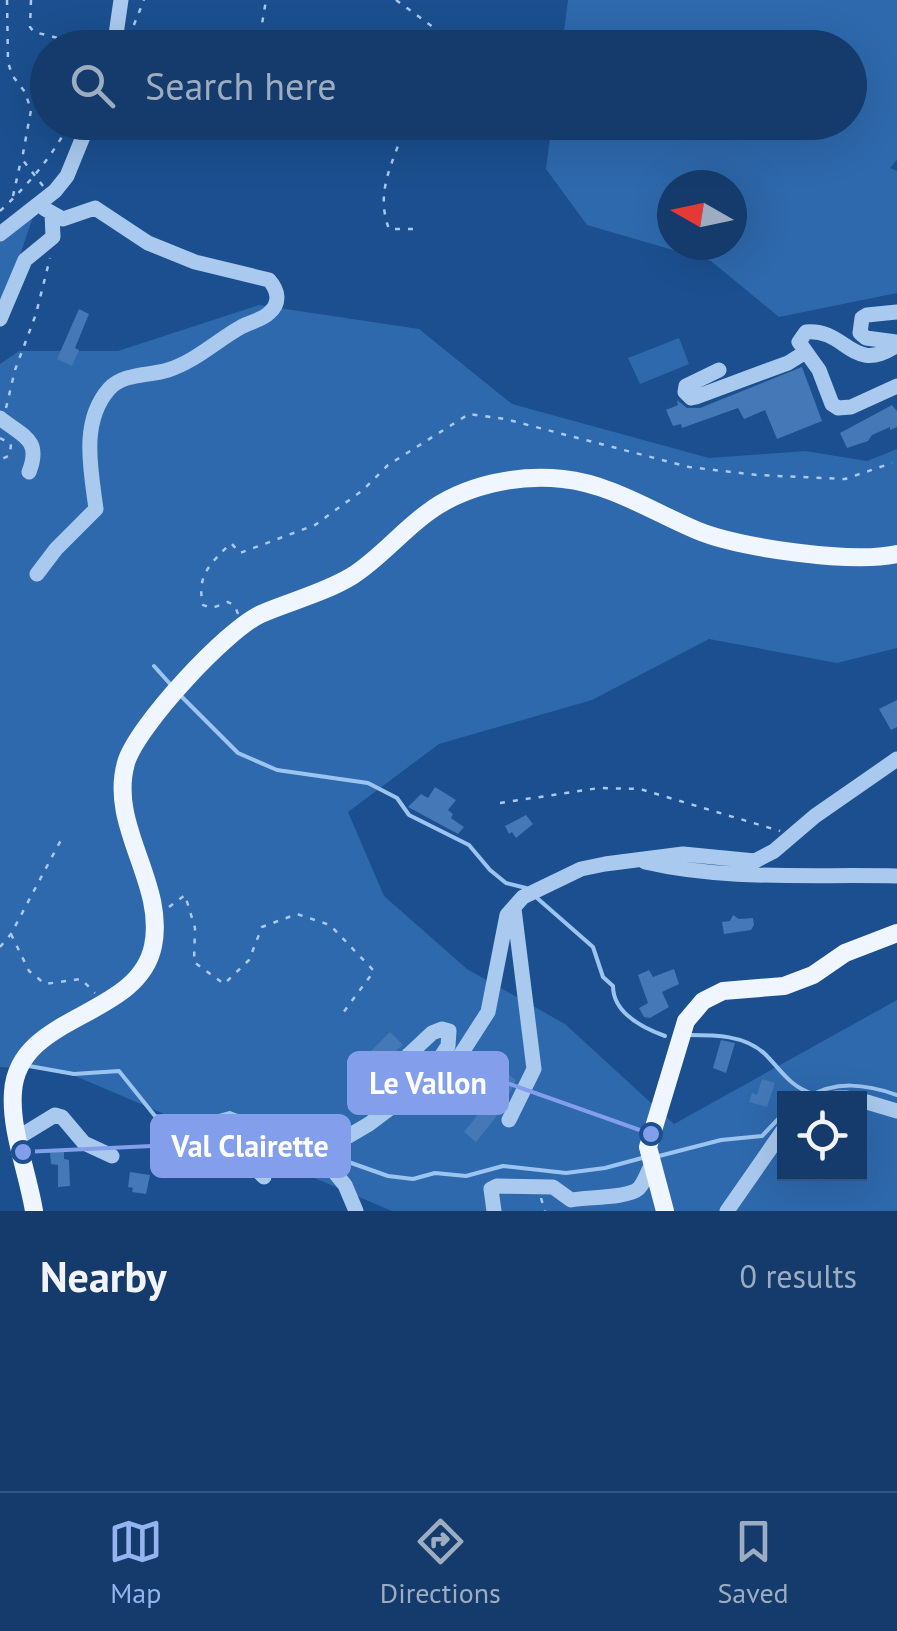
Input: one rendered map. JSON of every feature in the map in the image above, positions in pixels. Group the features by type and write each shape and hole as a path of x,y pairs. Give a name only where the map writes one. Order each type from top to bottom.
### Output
{"main road":[{"path":"34,1211 13,1091 27,1054 42,1040 104,1003 147,967 156,917 121,786 134,743 207,658 242,624 351,576 427,513 457,494 534,478 565,478 598,486 697,531 740,545 867,558 897,554"},
{"path":"665,1211 650,1166 650,1134 686,1020 704,1000 723,991 784,986 813,976 845,953 897,933"}],"street":[{"path":"117,30 121,0"},
{"path":"0,234 67,176 82,140"},
{"path":"0,319 25,260 53,237 52,213 45,199"},
{"path":"37,574 96,509 89,453 91,430 110,386 168,370 200,355 241,327 268,315 278,296 277,288 269,280 195,262 148,242 95,208 64,219 52,213"},
{"path":"897,312 867,314 860,332 866,338 897,344"},
{"path":"897,344 869,358 814,331 801,336 799,342 819,370 832,404 838,408 850,407 897,386"},
{"path":"719,370 686,386 685,392 691,398 804,353"},
{"path":"4,415 29,438 35,458 29,472"},
{"path":"330,1163 335,1144 397,1103 433,1085 452,1068 488,1012 507,915 518,901 581,869 707,854 756,861 897,759"},
{"path":"636,860 684,871 897,876"},
{"path":"509,1120 534,1069 518,901"},
{"path":"373,1083 432,1033 450,1031 448,1046 430,1073 433,1085"},
{"path":"867,1102 897,1112"},
{"path":"19,1137 56,1115 84,1143 112,1156"},
{"path":"264,1178 242,1149 232,1126 330,1163 356,1211"},
{"path":"726,1211 777,1139"},
{"path":"494,1211 491,1189 497,1186 552,1187 571,1200 628,1194 641,1186 650,1166"}],"path":[{"path":"7,0 8,62 30,110 11,200"},
{"path":"32,0 32,30"},
{"path":"133,30 144,0"},
{"path":"261,30 266,0"},
{"path":"396,0 435,30"},
{"path":"0,210 61,140"},
{"path":"400,140 381,208 389,229 413,229"},
{"path":"22,159 45,199"},
{"path":"4,415 8,392 36,314 53,237"},
{"path":"0,438 11,444 10,456 0,460"},
{"path":"500,803 599,788 640,789 790,836"},
{"path":"0,946 11,934 62,838"},
{"path":"156,917 185,895 195,928 194,962 224,984 249,960 262,928 298,914 330,926 374,971 340,1017"},
{"path":"11,934 29,971 45,984 81,978 104,1003"}],"shaded area":[{"path":"568,0 897,0 897,160 890,168 897,171 897,293 779,317 708,260 747,260 747,170 657,170 657,245 587,225 546,169 550,140 867,140 867,30 564,30"},
{"path":"35,211 0,314 0,238"},
{"path":"259,305 419,329 512,404 709,458 805,451 867,461 897,449 897,648 837,663 709,639 592,700 439,744 348,812 384,896 467,969 565,1024 674,1124 897,1000 897,1211 392,1211 61,1070 0,1067 0,364 19,351 118,351"},
{"path":"679,338 689,364 640,384 628,358"}],"building":[{"path":"79,309 89,314 72,366 57,359"},
{"path":"802,367 822,421 777,439 765,410 744,419 738,408 682,428 681,424 673,426 666,410 678,405 677,400 687,408 700,408"},
{"path":"892,405 897,411 897,427 847,448 840,433"},
{"path":"897,700 897,727 891,730 879,709"},
{"path":"435,787 456,800 448,810 453,814 451,818 464,827 458,834 408,807 421,794 428,798"},
{"path":"526,815 533,824 516,838 512,832 509,834 505,826"},
{"path":"733,915 739,919 753,918 751,930 724,934 722,922 730,921"},
{"path":"674,969 679,984 662,992 669,1007 650,1018 644,1017 639,1008 648,1003 638,975 649,970 653,977"},
{"path":"390,1032 403,1045 367,1070 359,1063"},
{"path":"721,1040 735,1043 726,1073 713,1068"},
{"path":"509,1075 516,1080 500,1112 476,1142 464,1132"},
{"path":"762,1079 775,1083 767,1107 749,1102 752,1093 757,1095"},
{"path":"50,1152 64,1152 64,1159 69,1160 70,1186 58,1187 58,1165 51,1164"},
{"path":"130,1172 150,1175 146,1194 132,1192 133,1188 128,1187"}],"waterway":[{"path":"154,666 171,685"},
{"path":"181,696 238,753 277,770 368,783 397,798 409,815 469,845 506,883 526,888"},
{"path":"537,898 593,947 603,977 613,986 624,1012 665,1036"},
{"path":"689,1035 719,1036 748,1043 805,1091"},
{"path":"29,1066 74,1074 119,1071 155,1116 193,1123 230,1113 312,1144"},
{"path":"821,1091 851,1086 897,1095"},
{"path":"659,1156 721,1140 762,1136 777,1120"},
{"path":"340,1159 388,1176 413,1179 435,1173 466,1176 503,1166 566,1173 642,1158"}],"place":[{"name":"Le Vallon","path":"651,1134"},
{"name":"Val Clairette","path":"23,1152"}]}
